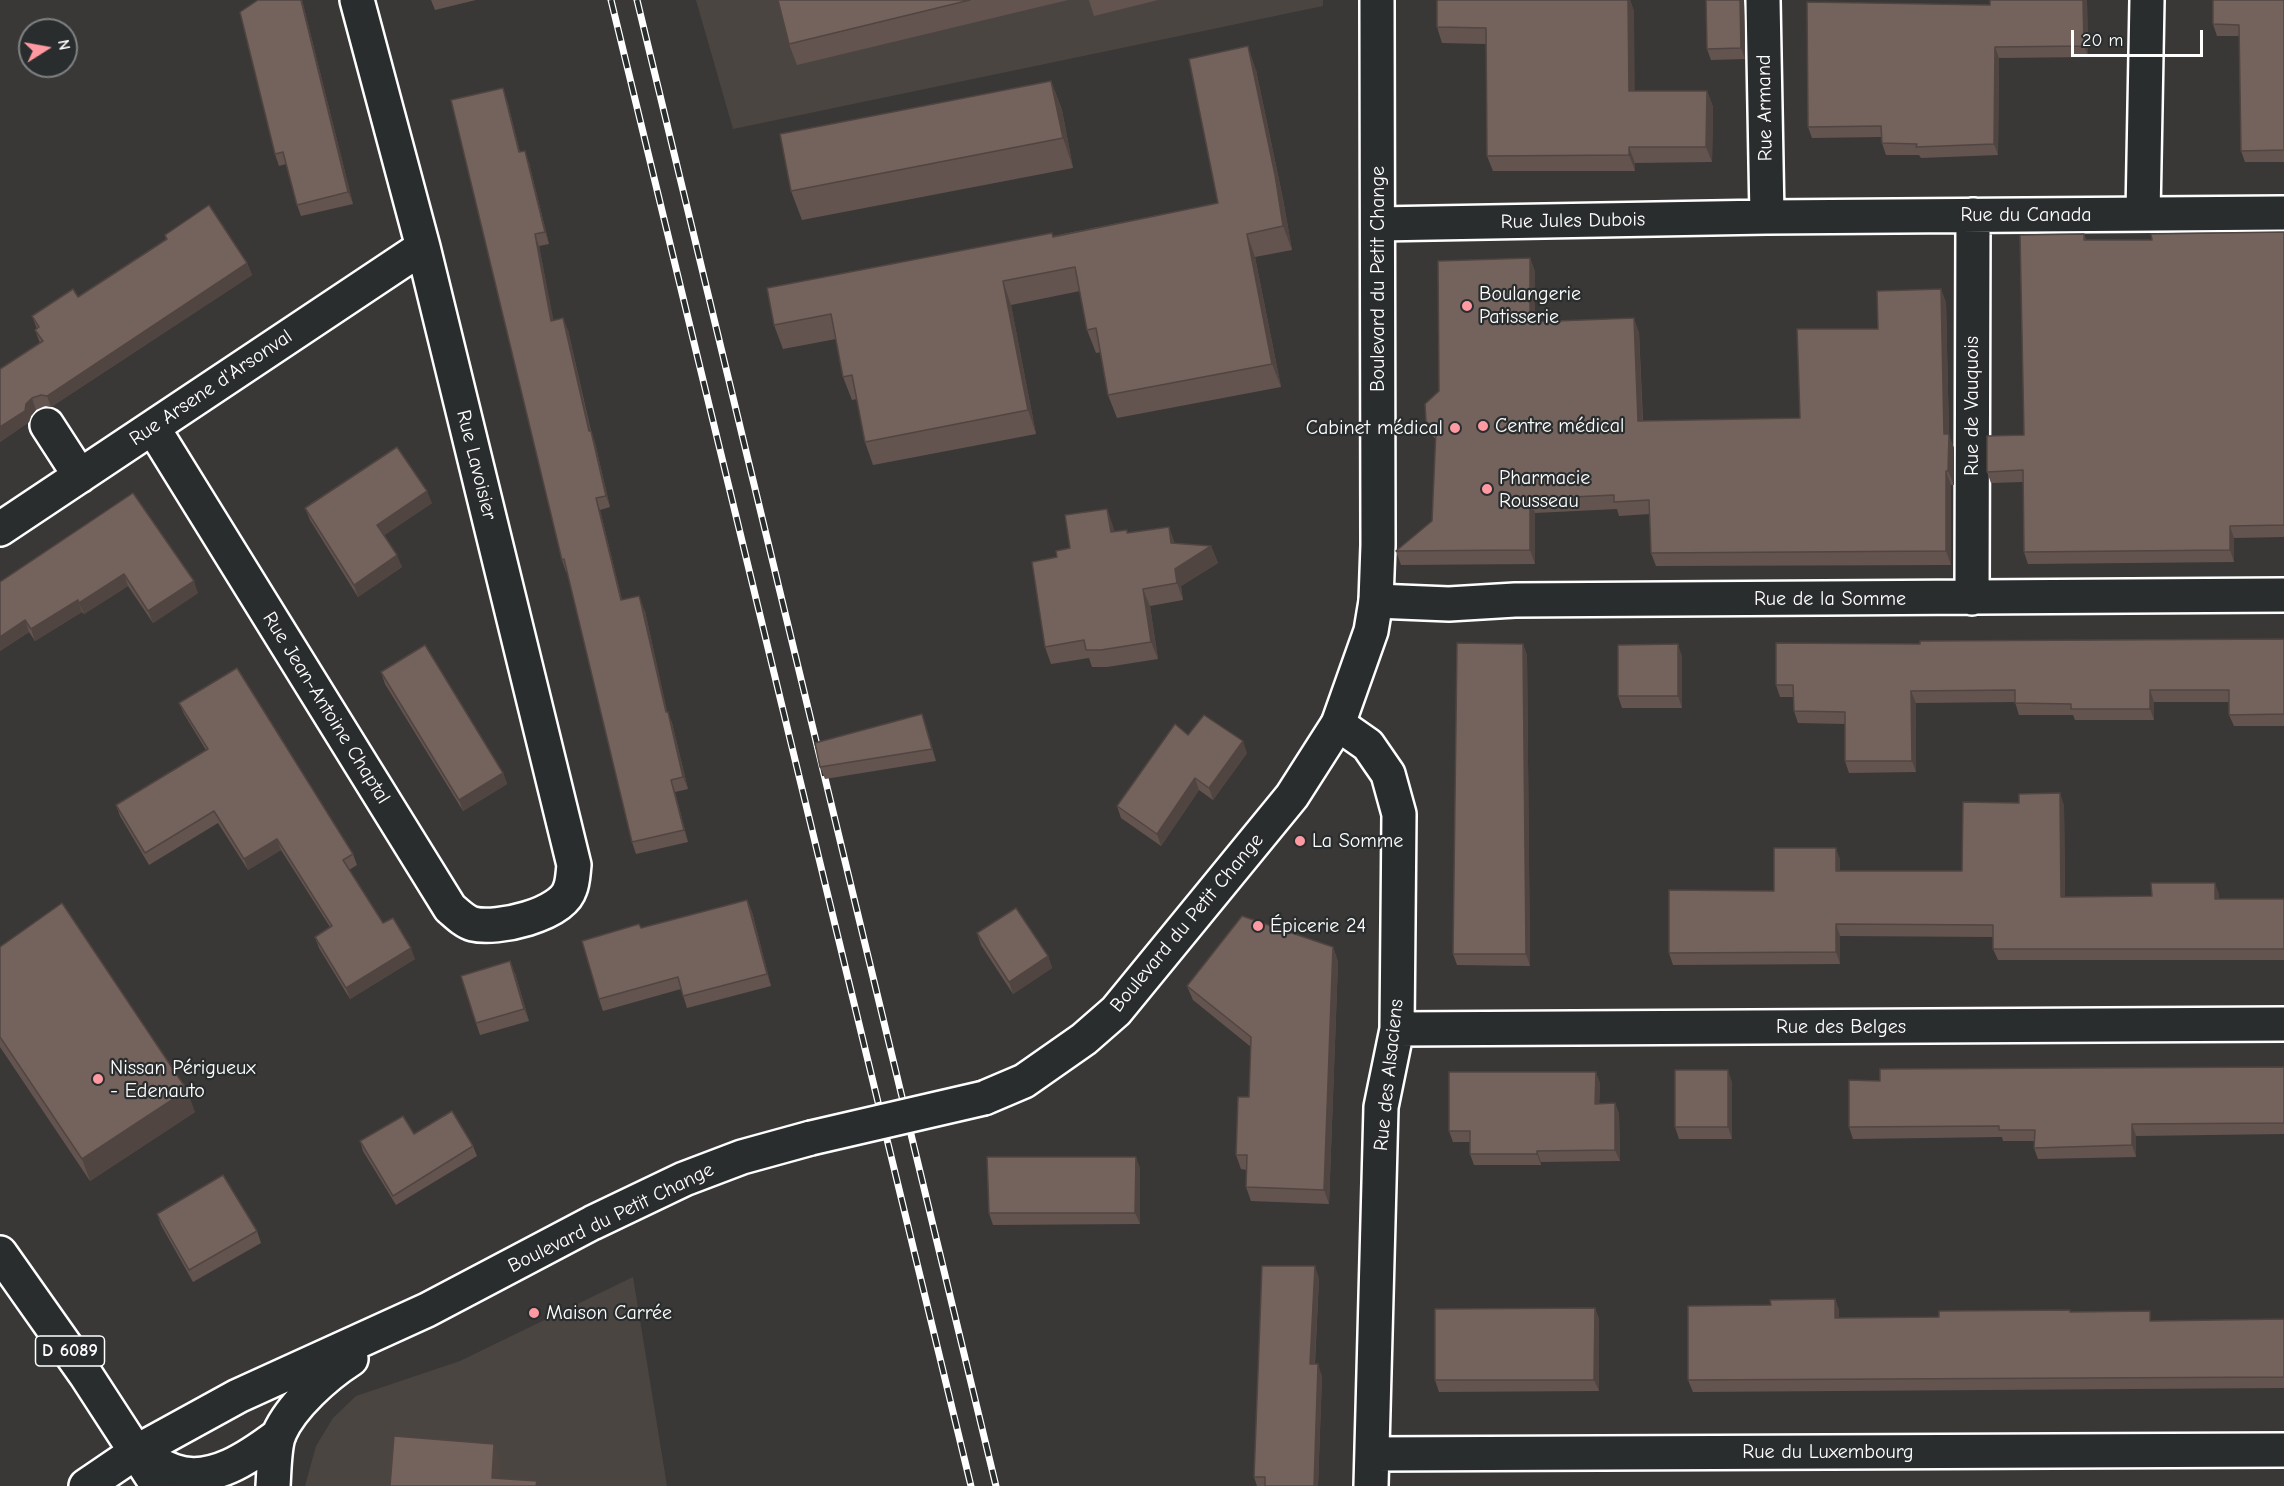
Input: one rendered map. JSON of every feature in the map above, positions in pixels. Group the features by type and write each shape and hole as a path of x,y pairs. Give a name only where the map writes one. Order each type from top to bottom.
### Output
{"street":[{"name":"Rue Lavoisier","path":"357,0 423,247 573,865 570,891 557,905 537,916"},
{"name":"Boulevard du Petit Change","path":"86,1486 136,1452 238,1396 427,1311 592,1223 684,1179 742,1156 984,1098 1031,1076 1084,1039 1116,1011 1292,796 1338,724 1371,631 1376,601 1377,0"},
{"name":"Rue Armand","path":"1763,0 1767,217"},
{"path":"2143,214 2147,0"},
{"name":"Rue du Canada","path":"1767,217 2284,213"},
{"name":"Rue de Vauquois","path":"1972,598 1973,215"},
{"name":"Rue Jules Dubois","path":"1378,224 1767,217"},
{"name":"Rue Arsene d'Arsonval","path":"0,530 423,247"},
{"path":"47,424 80,476"},
{"name":"Rue Jean-Antoine Chaptal","path":"153,428 450,908 470,924 489,927 537,916"},
{"name":"Rue de la Somme","path":"1376,601 1449,604 1515,600 2284,595"},
{"name":"Rue des Alsaciens","path":"1338,724 1368,745 1375,754 1388,774 1399,814 1397,1029 1381,1107 1372,1470"},
{"name":"Rue des Belges","path":"1397,1029 2284,1024"},
{"name":"D 6089","path":"0,1253 86,1375 158,1486"},
{"path":"136,1452 174,1472 196,1475 251,1456 279,1435 299,1404 328,1373 427,1311"},
{"path":"273,1486 279,1435"},
{"name":"Rue du Luxembourg","path":"1372,1470 2284,1450"}],"shaded area":[{"path":"696,0 1323,0 1323,6 733,129"},
{"path":"633,1277 667,1486 305,1486 316,1446 333,1418 356,1396 460,1361"}],"building":[{"path":"258,0 301,0 348,192 297,205 283,152 275,154 240,12"},
{"path":"778,0 970,0 789,44"},
{"path":"1437,0 1628,0 1629,91 1707,91 1706,147 1629,147 1629,155 1487,156 1486,28 1437,27"},
{"path":"1706,0 1740,0 1741,48 1707,49"},
{"path":"1990,0 2083,0 2084,46 1995,47 1994,144 1916,147 1917,144 1882,143 1881,126 1808,127 1807,2 1990,5"},
{"path":"2213,0 2284,0 2284,150 2241,151 2239,25 2213,24"},
{"path":"1248,46 1275,175 1283,226 1247,234 1272,364 1108,395 1096,328 1087,330 1075,267 1003,281 1028,410 865,442 852,375 843,377 831,314 774,325 767,288 1052,233 1053,237 1218,203 1189,59"},
{"path":"1051,81 1063,138 791,191 780,134"},
{"path":"503,88 519,152 525,151 545,232 535,234 551,321 563,318 606,496 596,498 621,600 639,596 683,777 671,780 684,830 632,842 451,100"},
{"path":"209,205 247,263 47,396 32,398 26,404 25,411 0,427 0,369 43,341 35,330 39,327 32,316 73,289 78,297 167,239 165,235"},
{"path":"2284,232 2284,525 2230,526 2230,550 2024,552 2023,470 1987,472 1987,436 2024,435 2020,235 2084,234 2084,240 2152,240 2151,234"},
{"path":"1530,258 1530,322 1634,318 1638,421 1800,418 1797,329 1878,329 1877,291 1941,289 1944,434 1949,434 1948,471 1946,471 1946,551 1651,553 1649,500 1614,502 1614,495 1530,499 1530,550 1396,551 1432,521 1436,430 1426,421 1425,404 1439,391 1438,261"},
{"path":"397,447 427,491 377,525 397,555 354,585 305,508"},
{"path":"133,493 194,581 148,611 124,574 79,603 78,600 31,629 25,620 0,637 0,582"},
{"path":"1107,509 1111,532 1127,530 1127,533 1169,527 1171,543 1211,546 1175,569 1177,583 1143,589 1151,642 1101,650 1086,650 1084,640 1045,647 1032,562 1057,557 1056,551 1070,548 1065,515"},
{"path":"2284,639 2284,714 2229,715 2229,690 2150,690 2150,709 2071,709 2071,704 2015,703 2015,690 1911,691 1912,761 1845,761 1845,712 1794,711 1793,685 1776,685 1776,643 1920,644 1920,641"},
{"path":"1457,643 1523,644 1526,954 1453,954"},
{"path":"1678,644 1678,696 1618,696 1618,645"},
{"path":"425,645 503,773 459,800 381,672"},
{"path":"237,668 353,854 343,860 383,923 393,918 411,948 346,988 315,937 332,926 277,839 244,859 214,811 145,853 116,805 208,749 179,703"},
{"path":"922,714 932,749 820,767 815,743"},
{"path":"1204,715 1243,741 1209,788 1195,778 1157,834 1117,806 1175,724 1188,735"},
{"path":"2060,793 2061,897 2152,896 2151,883 2215,883 2215,899 2284,899 2284,949 1993,949 1993,925 1836,924 1836,952 1669,953 1669,890 1774,891 1774,848 1836,848 1836,871 1962,871 1963,802 2019,803 2019,794"},
{"path":"747,900 767,974 683,996 678,977 599,999 582,941 639,924 641,928"},
{"name":"Nissan Périgueux - Edenauto","path":"62,903 187,1090 82,1159 0,1037 0,947"},
{"path":"1016,908 1048,956 1009,982 977,933"},
{"path":"1242,916 1333,947 1324,1190 1246,1187 1247,1155 1236,1155 1238,1097 1249,1097 1251,1037 1187,986"},
{"path":"510,961 524,1009 476,1023 461,976"},
{"path":"2284,1067 2284,1123 2132,1124 2132,1145 2034,1148 2035,1130 1999,1130 1999,1126 1849,1127 1849,1080 1880,1081 1880,1069"},
{"path":"1675,1070 1728,1070 1728,1127 1675,1127"},
{"path":"1449,1072 1596,1072 1595,1104 1615,1103 1615,1150 1537,1151 1537,1154 1470,1154 1470,1131 1449,1131"},
{"path":"452,1111 473,1146 393,1196 360,1141 403,1116 414,1134"},
{"path":"987,1157 1136,1157 1135,1213 989,1213"},
{"path":"223,1175 257,1231 189,1270 157,1214"},
{"path":"1262,1266 1315,1266 1310,1364 1318,1364 1314,1486 1265,1486 1265,1477 1254,1477"},
{"path":"1835,1299 1835,1318 1939,1317 1939,1311 2070,1310 2070,1312 2150,1311 2150,1321 2284,1319 2284,1377 1688,1380 1688,1306 1771,1305 1770,1300"},
{"path":"1595,1308 1594,1380 1435,1380 1435,1309"},
{"path":"394,1436 494,1444 492,1478 537,1481 536,1486 390,1486"}],"railway":[{"path":"611,0 971,1486"},
{"path":"637,0 996,1486"}],"place":[{"name":"Boulangerie Patisserie","path":"1467,306"},
{"name":"Centre médical","path":"1483,426"},
{"name":"Cabinet médical","path":"1455,428"},
{"name":"Pharmacie Rousseau","path":"1487,489"},
{"name":"La Somme","path":"1300,841"},
{"name":"Épicerie 24","path":"1258,926"},
{"name":"Nissan Périgueux - Edenauto","path":"98,1079"},
{"name":"Maison Carrée","path":"534,1313"}]}
